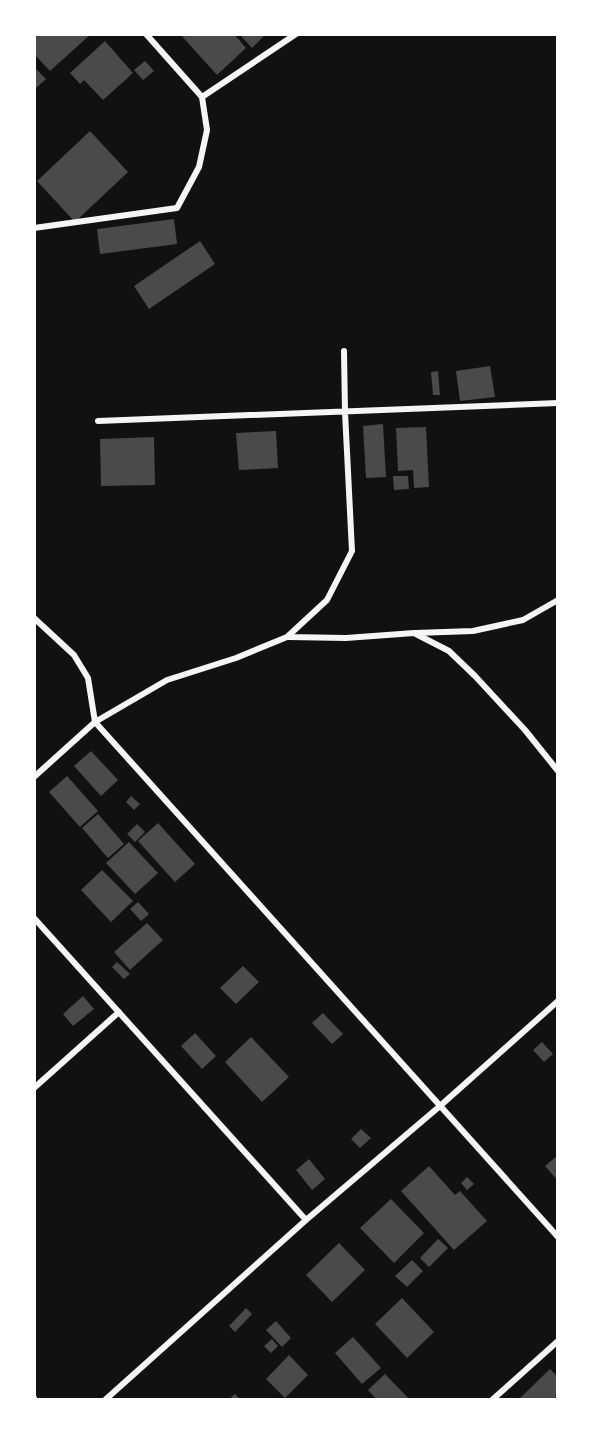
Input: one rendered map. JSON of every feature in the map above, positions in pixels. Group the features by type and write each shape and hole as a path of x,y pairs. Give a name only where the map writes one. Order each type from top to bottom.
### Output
{"street":[{"path":"34,219 38,228 177,208 199,167 207,130 202,97 146,34"},
{"path":"202,97 296,34"},
{"path":"287,638 327,600 352,551 344,351"},
{"path":"98,421 558,403"},
{"path":"34,777 96,723 167,680 236,658 287,638 346,638 473,631 523,620 558,600"},
{"path":"34,618 74,655 88,678 96,723 558,1237"},
{"path":"414,633 449,651 525,730 558,771"},
{"path":"34,918 306,1220"},
{"path":"105,1400 306,1220 440,1106 558,1001"},
{"path":"34,1088 119,1012"},
{"path":"492,1400 558,1341"}],"building":[{"path":"39,34 91,34 50,71 34,54 34,39"},
{"path":"180,34 234,34 246,48 217,75"},
{"path":"239,34 266,34 252,48"},
{"path":"105,41 133,73 103,100 84,80 80,84 70,73"},
{"path":"145,61 154,71 143,80 134,70"},
{"path":"34,67 46,79 34,90"},
{"path":"90,131 128,172 75,222 37,181"},
{"path":"174,219 177,244 100,254 97,229"},
{"path":"200,241 215,264 149,309 134,286"},
{"path":"490,366 495,397 460,401 456,371"},
{"path":"438,371 440,395 433,395 431,372"},
{"path":"383,424 386,477 366,478 363,426"},
{"path":"426,427 429,487 414,488 413,470 398,471 396,428"},
{"path":"276,431 278,468 239,470 236,433"},
{"path":"154,437 155,485 101,486 100,439"},
{"path":"393,476 408,476 409,489 394,490"},
{"path":"91,751 118,780 101,796 74,766"},
{"path":"67,776 98,811 80,827 49,792"},
{"path":"131,796 140,804 134,810 126,802"},
{"path":"98,814 124,844 108,858 82,828"},
{"path":"158,823 195,864 175,882 138,841"},
{"path":"137,824 145,832 135,842 127,834"},
{"path":"129,842 158,873 135,894 106,863"},
{"path":"102,870 133,901 111,922 81,890"},
{"path":"138,902 149,914 141,921 130,909"},
{"path":"147,923 163,940 130,970 114,952"},
{"path":"117,962 130,974 124,979 112,967"},
{"path":"243,966 259,982 236,1004 220,988"},
{"path":"83,996 94,1009 73,1026 63,1014"},
{"path":"323,1013 343,1034 332,1044 312,1023"},
{"path":"195,1033 216,1056 202,1069 181,1046"},
{"path":"251,1037 289,1077 262,1102 225,1062"},
{"path":"542,1042 553,1054 544,1062 533,1050"},
{"path":"361,1129 371,1138 360,1148 351,1139"},
{"path":"558,1155 558,1181 545,1166"},
{"path":"309,1159 325,1179 312,1190 296,1170"},
{"path":"429,1166 455,1195 460,1191 487,1221 454,1250 401,1191"},
{"path":"467,1177 474,1184 467,1190 461,1183"},
{"path":"391,1199 424,1233 394,1263 360,1228"},
{"path":"438,1239 448,1248 429,1267 420,1258"},
{"path":"339,1243 365,1270 332,1302 306,1275"},
{"path":"412,1260 423,1271 407,1287 395,1276"},
{"path":"402,1298 434,1332 407,1358 375,1324"},
{"path":"246,1308 252,1314 235,1332 229,1326"},
{"path":"276,1321 291,1338 282,1347 266,1330"},
{"path":"353,1337 381,1368 362,1384 335,1353"},
{"path":"272,1339 278,1346 271,1353 264,1346"},
{"path":"289,1355 308,1375 285,1398 266,1379"},
{"path":"550,1369 558,1377 558,1395 552,1400 518,1400"},
{"path":"385,1374 410,1400 377,1400 368,1390"},
{"path":"235,1394 241,1400 228,1400"}]}
